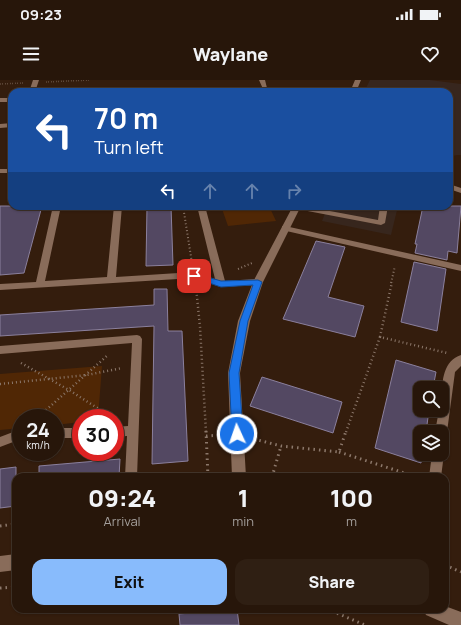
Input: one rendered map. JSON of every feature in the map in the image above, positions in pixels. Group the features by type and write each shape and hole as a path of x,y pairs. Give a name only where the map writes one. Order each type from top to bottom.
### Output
{"street":[{"path":"240,473 234,373 244,321 258,282 295,210"},
{"path":"0,564 12,562"},
{"path":"443,613 461,620"}],"lane":[{"path":"40,284 56,210"},
{"path":"111,280 118,210"},
{"path":"202,210 221,284"},
{"path":"317,210 381,223 383,210"},
{"path":"285,228 461,268"},
{"path":"0,287 194,276 221,284 258,282"},
{"path":"0,350 138,339 131,473"},
{"path":"442,425 450,371 457,357"},
{"path":"124,432 133,431"},
{"path":"0,442 12,437"},
{"path":"436,473 437,461"}],"path":[{"path":"339,452 380,338 397,254"},
{"path":"200,327 208,473"},
{"path":"380,338 457,357"},
{"path":"47,409 87,375 124,340"},
{"path":"20,362 69,390 98,409"},
{"path":"0,384 87,375 136,366"},
{"path":"206,436 237,434 281,446 339,452 405,473"},
{"path":"273,473 281,446"},
{"path":"0,526 12,524"},
{"path":"449,567 461,572"},
{"path":"0,588 12,587"},
{"path":"336,613 365,625"}],"shaded area":[{"path":"370,80 430,80 461,84 461,155 453,156 453,88 366,88"},
{"path":"222,210 271,210 276,221 228,226"},
{"path":"326,210 397,210 391,235 322,221"},
{"path":"102,366 99,409 72,409 72,423 64,424 64,409 12,409 12,429 0,430 0,374"}],"building":[{"path":"0,206 8,206 8,210 41,210 24,273 0,275"},
{"path":"453,206 461,206 457,253 448,251 447,260 415,253 417,244 415,244 422,210 453,210"},
{"path":"147,210 171,210 173,265 146,266"},
{"path":"316,241 345,247 328,297 364,306 355,337 283,319"},
{"path":"414,262 446,269 437,331 401,322"},
{"path":"154,289 167,289 168,331 182,331 188,461 152,464 154,326 0,336 0,315 154,305"},
{"path":"396,360 436,372 434,381 413,381 413,417 428,417 427,425 413,425 413,460 375,448"},
{"path":"262,377 342,402 333,433 250,406"},
{"path":"97,461 120,461 119,473 39,473 39,466"},
{"path":"16,467 16,473 12,473 12,506 0,508 0,469"},
{"path":"238,613 239,625 180,625 179,614"}],"route":[{"path":"194,276 221,284 258,282 244,321 234,373 237,434"}]}
